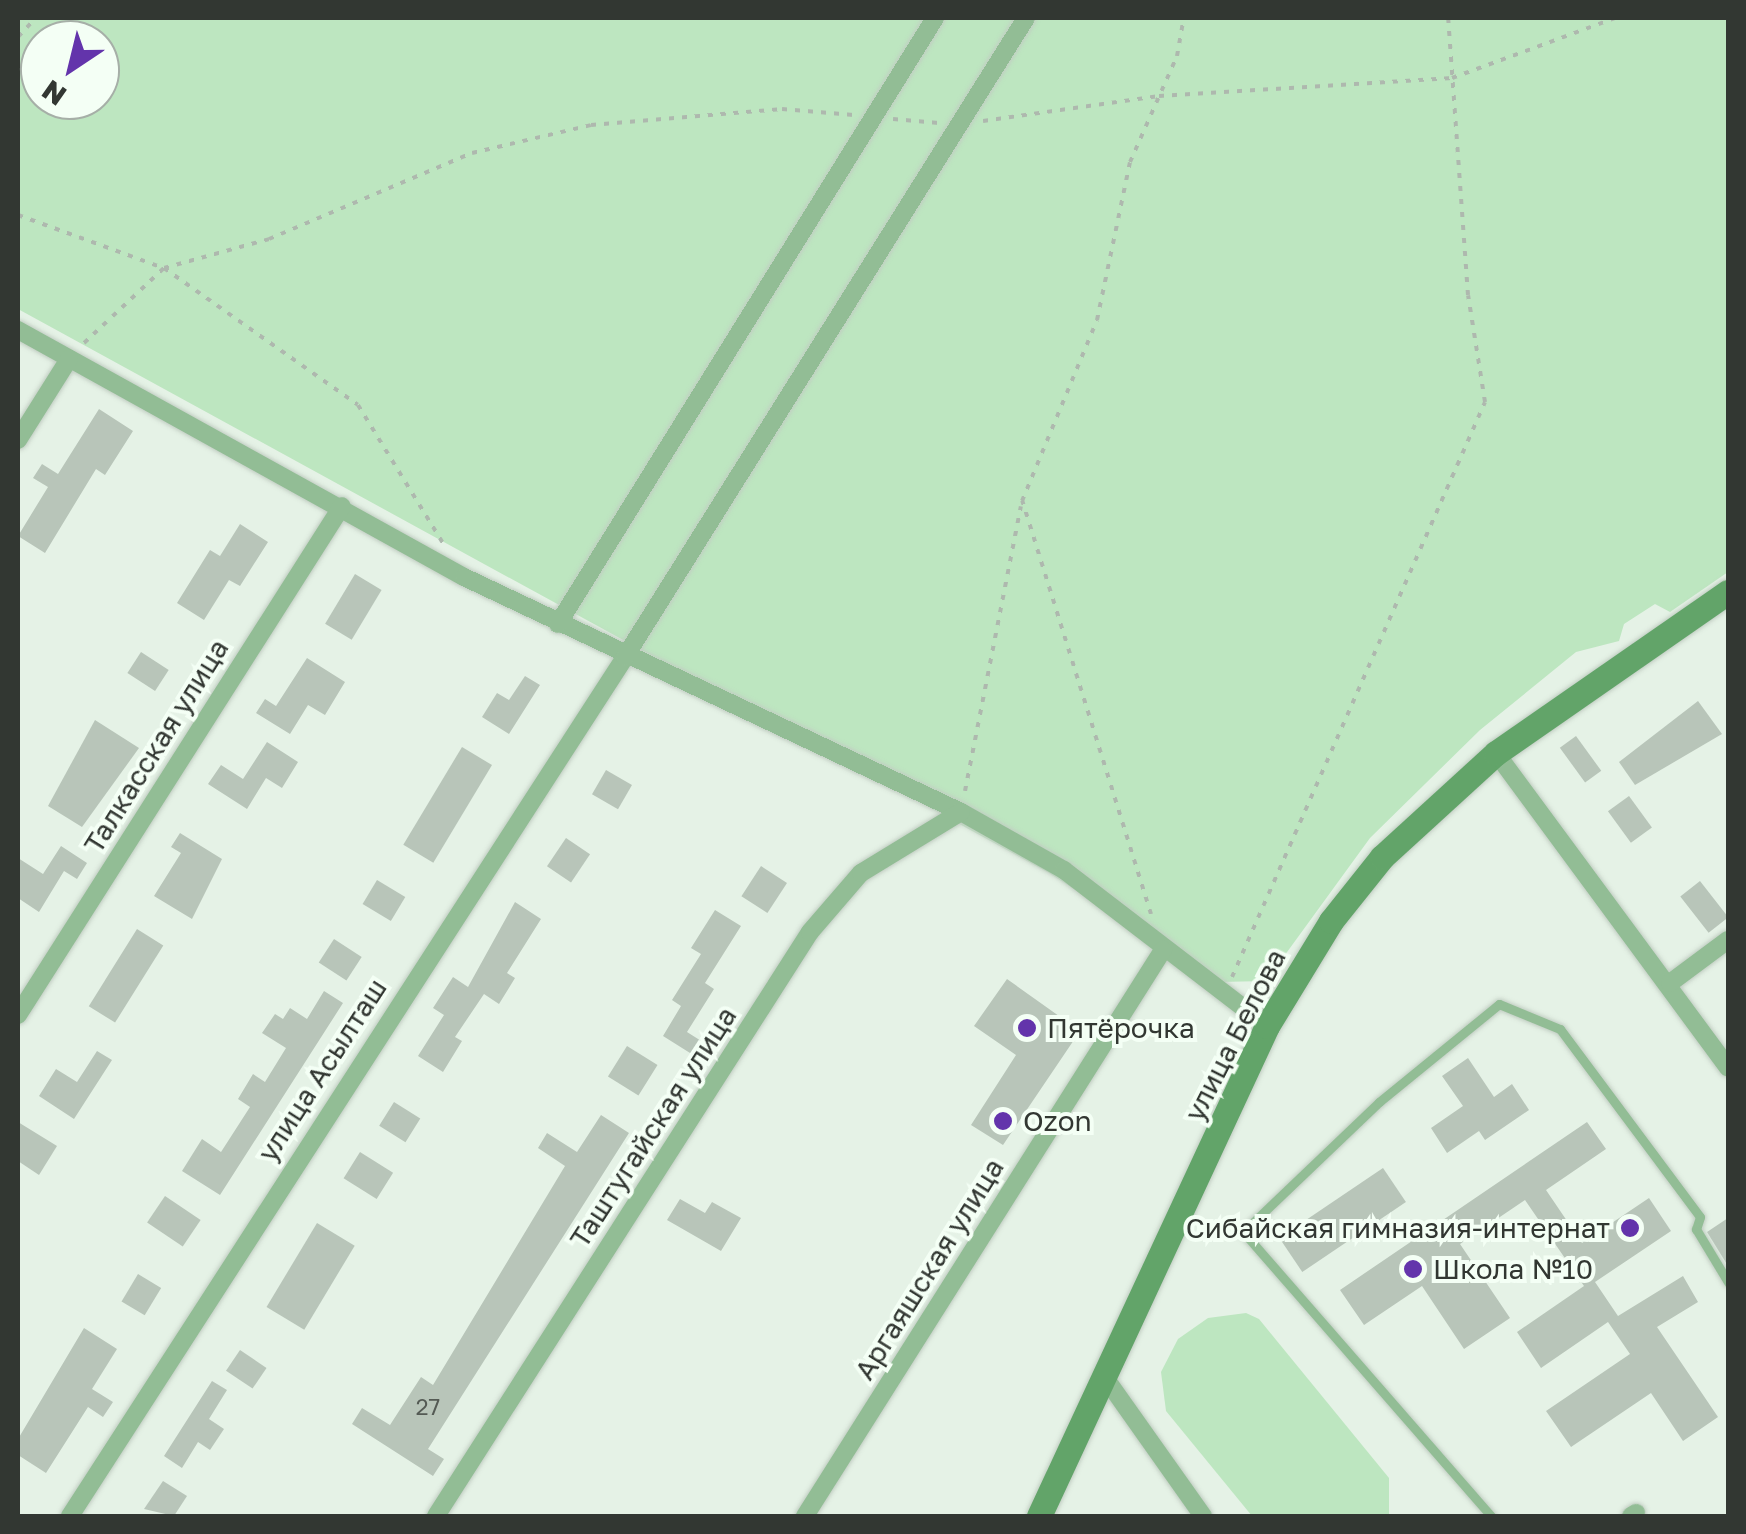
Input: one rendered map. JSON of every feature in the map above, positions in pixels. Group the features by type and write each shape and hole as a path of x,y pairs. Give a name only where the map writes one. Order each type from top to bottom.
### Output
{"main road":[{"name":"улица Белова","path":"1039,1516 1267,1026 1331,920 1382,856 1496,752 1728,592"}],"street":[{"path":"558,624 935,18"},
{"name":"улица Асылташ","path":"70,1516 625,658 1026,18"},
{"path":"18,330 558,624 962,812 1064,870 1267,1026"},
{"path":"18,440 69,359"},
{"name":"Талкасская улица","path":"18,1015 342,506"},
{"path":"1496,752 1728,1068"},
{"name":"Таштугайская улица","path":"436,1516 810,932 862,873 962,812"},
{"path":"1670,984 1728,940"},
{"name":"Аргаяшская улица","path":"805,1516 1164,950"},
{"path":"1106,1379 1203,1516"}],"lane":[{"path":"1491,1516 1244,1232 1380,1102 1499,1004 1560,1029 1700,1217 1696,1229 1728,1282"}],"path":[{"path":"18,37 36,18"},
{"path":"962,812 1022,502 1096,320 1130,162 1159,96 1184,18"},
{"path":"1224,994 1485,402 1468,295 1448,18"},
{"path":"69,359 119,304 164,268 269,238 472,154 591,125 782,108 959,124 1159,96 1452,78 1615,18"},
{"path":"18,215 164,268 358,405 444,545"},
{"path":"1022,502 1164,950"}],"green space":[{"path":"18,18 1728,18 1728,572 1670,612 1655,604 1624,624 1619,641 1576,652 1480,730 1370,838 1266,981 1219,982 1049,873 18,309"},
{"path":"1246,1313 1259,1319 1389,1478 1389,1516 1252,1516 1166,1411 1161,1372 1178,1339 1208,1318"}],"building":[{"path":"99,409 133,431 105,475 96,469 45,553 18,536 48,487 33,478 42,464 58,474"},
{"path":"240,524 268,542 240,586 229,580 204,620 177,603 210,550 220,556"},
{"path":"355,574 382,590 352,640 325,624"},
{"path":"141,652 169,670 155,691 127,673"},
{"path":"307,658 345,682 325,715 308,705 290,734 256,713 265,699 276,706"},
{"path":"525,676 540,685 509,734 482,717 497,693 509,700"},
{"path":"1698,701 1722,734 1635,785 1619,762"},
{"path":"95,720 139,748 82,827 48,806"},
{"path":"1576,736 1601,771 1585,783 1560,748"},
{"path":"267,742 298,762 282,788 266,778 247,809 208,784 221,765 243,779"},
{"path":"462,747 492,765 433,863 403,845"},
{"path":"606,770 632,785 618,809 592,794"},
{"path":"1629,796 1652,828 1631,843 1608,811"},
{"path":"180,833 222,859 192,919 154,896 181,853 171,847"},
{"path":"566,838 590,854 571,882 547,866"},
{"path":"61,846 87,863 77,879 64,871 39,912 18,898 18,858 43,874"},
{"path":"761,866 787,883 767,913 741,896"},
{"path":"377,880 405,897 391,921 363,904"},
{"path":"1700,881 1728,917 1709,933 1680,896"},
{"path":"515,902 541,919 507,973 515,978 499,1004 484,994 455,1037 462,1041 443,1072 418,1056 444,1015 433,1008 453,977 468,987"},
{"path":"715,910 741,926 705,983 714,989 687,1032 706,1044 698,1058 663,1036 681,1006 672,1000 701,954 691,948"},
{"path":"137,929 163,945 115,1023 89,1006"},
{"path":"334,939 362,957 346,980 319,962"},
{"name":"Пятёрочка","path":"1007,979 1080,1031 1003,1145 971,1125 1016,1055 974,1026"},
{"path":"324,991 343,1003 220,1195 182,1171 202,1139 221,1152 250,1107 238,1099 253,1074 265,1082 286,1048 262,1033 275,1014 283,1019 290,1008 307,1019"},
{"path":"627,1046 658,1065 638,1096 608,1077"},
{"path":"97,1051 112,1060 74,1119 39,1096 56,1069 77,1082"},
{"path":"1468,1058 1494,1097 1512,1084 1529,1110 1485,1140 1479,1131 1447,1153 1431,1128 1463,1106 1442,1076"},
{"path":"394,1102 420,1118 405,1142 379,1126"},
{"path":"601,1115 629,1133 428,1449 444,1459 433,1476 352,1424 362,1408 390,1425 421,1377 433,1385 565,1166 538,1148 547,1133 577,1152"},
{"path":"18,1122 57,1146 39,1175 18,1161"},
{"path":"1587,1122 1606,1149 1546,1190 1582,1243 1649,1198 1671,1231 1595,1282 1618,1316 1683,1276 1698,1302 1657,1327 1718,1417 1683,1441 1651,1393 1571,1447 1546,1411 1630,1354 1608,1322 1541,1368 1517,1332 1584,1286 1525,1200 1460,1244 1510,1318 1464,1349 1422,1286 1364,1325 1340,1290"},
{"path":"360,1152 393,1173 377,1199 344,1178"},
{"path":"1383,1168 1406,1202 1302,1272 1279,1238"},
{"path":"165,1196 201,1220 183,1247 147,1223"},
{"path":"680,1199 705,1213 712,1202 741,1218 721,1251 667,1220"},
{"path":"1728,1218 1728,1266 1707,1232"},
{"path":"317,1223 355,1246 304,1330 267,1307"},
{"path":"138,1274 161,1288 145,1315 122,1301"},
{"path":"84,1328 117,1349 92,1389 113,1402 103,1417 88,1407 46,1473 18,1455 18,1439"},
{"path":"240,1350 267,1368 253,1389 226,1371"},
{"path":"212,1381 227,1390 209,1419 224,1429 210,1450 198,1442 182,1468 164,1456"},
{"path":"163,1481 187,1496 174,1516 144,1509"}],"place":[{"name":"Пятёрочка","path":"1027,1028"},
{"name":"Ozon","path":"1003,1121"},
{"name":"Сибайская гимназия-интернат","path":"1630,1228"},
{"name":"Школа №10","path":"1413,1269"}]}
